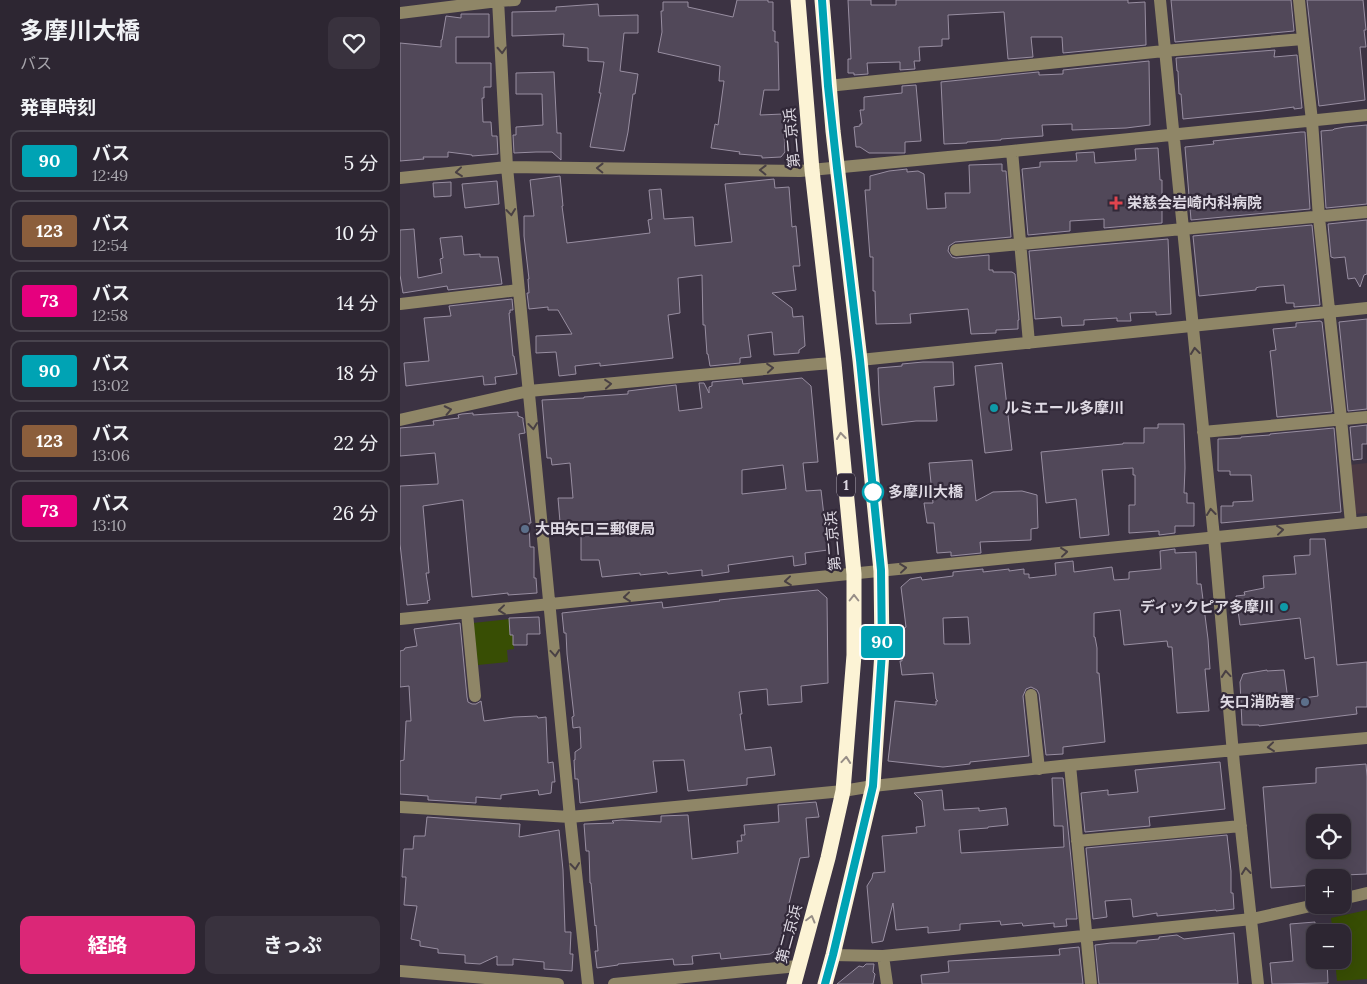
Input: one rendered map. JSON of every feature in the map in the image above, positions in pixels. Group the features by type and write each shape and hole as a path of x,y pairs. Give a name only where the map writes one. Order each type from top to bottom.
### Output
{"highway":[{"name":"第二京浜","path":"794,984 828,858 843,791 854,655 854,574 834,363 812,170 798,0"},
{"name":"1","path":"822,0 828,86 860,360 881,570 882,652 873,786 825,984"}],"street":[{"path":"498,0 507,167 588,984"},
{"path":"400,13 498,0 515,0"},
{"path":"1160,0 1214,537 1233,751 1258,984"},
{"path":"1299,0 1312,121 1319,218 1351,523"},
{"path":"828,86 1164,51 1303,39"},
{"path":"400,178 507,167 812,170 1367,115"},
{"path":"1012,151 1029,343"},
{"path":"956,250 1319,218 1367,212"},
{"path":"400,304 519,290"},
{"path":"860,360 1367,308"},
{"path":"400,420 530,391 834,363"},
{"path":"1203,432 1367,417"},
{"path":"400,620 1367,522"},
{"path":"467,613 475,696"},
{"path":"1031,695 1039,769"},
{"path":"400,808 570,817 843,791 873,786 1039,769 1367,738"},
{"path":"1070,766 1091,984"},
{"path":"1078,841 1241,826"},
{"path":"1351,897 1367,894"},
{"path":"833,955 884,956 1086,936 1252,919 1306,907"},
{"path":"884,956 886,984"},
{"path":"614,984 798,966"},
{"path":"400,971 558,984"}],"shaded area":[{"path":"1367,463 1367,513 1354,514 1349,465"}],"green space":[{"path":"511,619 514,649 507,650 508,662 478,665 473,623"},
{"path":"1367,910 1367,979 1337,981 1336,969 1351,969 1351,924 1332,924 1331,918"}],"building":[{"path":"737,0 768,0 768,2 773,2 773,31 775,31 775,42 778,42 779,90 764,90 760,115 783,114 785,152 781,157 762,158 762,156 739,154 740,152 711,148 715,124 718,125 724,81 719,81 720,66 658,52 662,32 661,11 663,11 663,2 688,2 688,7 733,17"},
{"path":"848,0 871,0 871,5 896,5 896,0 1128,0 1128,3 1145,2 1146,45 1063,53 1062,37 1031,37 1033,57 1008,59 1004,12 948,15 949,39 942,39 942,46 919,47 920,61 914,61 915,69 900,70 900,62 867,63 868,74 854,75 854,73 848,73 848,59 851,59"},
{"path":"1171,0 1291,0 1294,31 1175,42"},
{"path":"1307,0 1363,0 1366,47 1360,47 1365,100 1319,106"},
{"path":"598,4 599,16 638,15 638,33 624,33 620,71 638,74 624,151 590,147 601,93 599,93 604,62 588,61 588,48 563,46 564,34 512,36 512,12 556,11 556,7"},
{"path":"461,14 489,14 489,37 456,37 456,63 491,63 491,87 484,87 484,98 482,98 483,122 491,122 492,136 497,136 498,154 472,156 448,152 448,157 423,157 424,159 400,161 400,43 441,47 446,16 461,18"},
{"path":"1275,50 1274,57 1297,55 1302,108 1294,109 1294,107 1183,119 1176,58"},
{"path":"1149,61 1150,125 1072,130 1072,124 1042,125 1043,136 944,144 941,82 1038,72 1039,75 1063,74 1063,70"},
{"path":"554,72 557,133 561,133 561,160 552,152 514,153 513,135 516,135 516,127 543,125 542,94 516,94 516,73"},
{"path":"916,85 921,141 905,142 905,153 869,153 860,147 856,147 854,127 862,124 860,110 864,110 864,97 902,93 902,86"},
{"path":"1367,125 1367,204 1326,208 1321,131"},
{"path":"1305,132 1310,209 1191,220 1185,147 1214,144 1213,141"},
{"path":"1158,148 1160,180 1162,180 1162,223 1104,228 1104,219 1070,221 1070,231 1028,235 1022,169 1040,167 1040,162 1077,161 1076,153 1094,152 1095,163 1136,160 1135,149"},
{"path":"1002,164 1002,171 1006,171 1011,237 955,242 949,246 948,251 952,257 956,258 989,255 989,270 993,270 993,272 1012,272 1015,274 1018,329 996,330 996,333 971,334 968,309 910,314 911,323 876,324 875,291 873,291 873,257 870,257 865,190 870,190 870,176 907,169 907,172 918,171 924,174 927,209 946,208 945,193 970,193 969,165"},
{"path":"560,176 567,243 650,233 648,220 652,219 649,190 661,189 664,219 693,217 695,246 732,242 725,184 774,179 775,188 789,187 792,227 796,226 800,266 793,266 796,290 772,293 792,308 793,317 803,316 805,346 799,350 799,353 774,355 772,332 748,335 751,357 740,358 740,363 710,366 707,354 705,325 703,325 702,275 678,278 680,313 668,315 673,358 600,366 600,363 575,366 576,374 559,376 556,352 536,353 536,336 572,334 558,310 548,310 548,307 529,309 527,293 529,293 529,279 524,236 524,216 534,216 530,180"},
{"path":"497,181 499,204 465,208 462,184"},
{"path":"451,182 451,196 434,197 433,183"},
{"path":"1367,220 1367,274 1364,275 1360,287 1355,278 1348,279 1345,257 1331,257 1328,224"},
{"path":"1312,225 1320,305 1294,307 1294,303 1286,303 1284,285 1199,296 1193,236"},
{"path":"414,229 418,278 442,273 440,259 443,258 440,238 462,236 464,255 480,254 480,257 498,257 502,284 448,290 447,286 403,293 400,275 400,230"},
{"path":"1168,239 1171,314 1156,315 1156,312 1130,313 1131,321 1117,321 1117,318 1084,320 1084,325 1062,326 1061,317 1035,319 1029,251"},
{"path":"512,299 513,310 510,310 509,313 513,356 517,374 495,377 496,384 484,385 483,376 406,386 404,363 429,361 424,318 451,316 449,306"},
{"path":"1367,319 1367,409 1348,411 1339,322"},
{"path":"1322,322 1332,412 1277,417 1270,351 1276,350 1273,329 1296,327 1296,323"},
{"path":"923,362 953,362 954,385 934,387 937,421 916,421 882,425 878,368"},
{"name":"ルミエール多摩川","path":"1002,363 1012,450 985,453 975,366"},
{"path":"802,378 811,386 818,462 803,463 806,491 821,490 828,550 805,553 806,564 794,566 793,556 728,565 729,572 702,576 702,570 668,574 667,572 640,575 640,573 602,577 599,560 581,560 581,532 561,534 558,498 573,498 570,463 552,465 551,458 547,458 542,400 628,394 628,391 676,385 679,411 702,408 699,383 704,383 709,393 709,387 712,386 712,382 742,379 743,384","holes":["783,465 786,489 742,494 742,470"]},
{"path":"518,412 518,416 523,418 525,433 519,434 531,523 529,523 530,547 534,547 534,578 536,578 537,593 508,595 508,593 472,597 463,500 461,500 423,506 429,573 426,573 430,600 427,601 428,603 407,605 400,544 400,486 438,484 438,481 435,453 400,456 400,428 434,425 433,421 459,418 458,415 462,414"},
{"path":"1158,424 1184,424 1184,493 1187,493 1187,503 1194,503 1194,526 1175,526 1175,533 1159,535 1159,531 1129,533 1129,505 1135,505 1135,475 1133,475 1133,468 1102,470 1109,535 1080,538 1076,499 1046,503 1041,452 1123,443 1144,443 1144,428 1158,428"},
{"path":"1367,425 1367,444 1362,444 1362,459 1353,460 1350,427"},
{"path":"1334,428 1341,512 1221,523 1221,506 1233,506 1233,502 1253,501 1251,475 1230,475 1230,471 1218,471 1218,439"},
{"path":"972,460 976,501 993,492 1022,491 1037,495 1038,528 1031,529 1031,540 980,542 981,553 951,556 951,552 937,553 934,523 927,523 924,503 933,503 929,463"},
{"path":"1310,539 1325,539 1337,665 1367,662 1367,707 1356,707 1357,714 1259,726 1242,725 1240,682 1243,674 1267,670 1284,670 1288,700 1318,696 1314,657 1305,659 1300,618 1240,625 1236,596 1245,595 1244,592 1264,588 1263,576 1296,574 1294,556 1310,555"},
{"path":"1175,549 1175,553 1196,552 1197,584 1201,584 1208,639 1210,669 1205,669 1209,711 1177,713 1172,647 1168,647 1167,641 1124,645 1120,610 1094,613 1097,673 1099,673 1105,742 1063,747 1063,754 1046,755 1039,694 1037,690 1031,687 1026,689 1023,696 1029,756 970,762 970,764 943,767 888,761 895,701 936,705 936,701 938,701 936,699 933,673 902,675 900,661 902,661 901,631 906,627 901,587 910,579 921,577 922,580 953,576 953,572 983,569 983,572 1024,569 1024,574 1029,574 1029,578 1056,575 1055,563 1073,561 1074,572 1112,567 1114,580 1129,579 1129,572 1161,569 1160,551","holes":["968,617 970,644 944,644 943,618"]},
{"path":"818,590 827,598 828,683 801,686 802,702 768,705 767,689 739,692 745,750 771,747 775,775 747,778 747,785 688,791 684,760 653,761 657,792 580,803 578,779 575,779 574,760 575,752 581,748 580,727 573,728 572,717 574,716 566,633 564,633 562,613 662,602 663,608"},
{"path":"539,617 540,634 527,634 527,645 513,645 513,635 510,635 509,618"},
{"path":"460,623 468,702 476,704 481,701 484,721 514,717 546,717 548,763 553,762 555,782 552,782 551,793 539,795 538,790 501,795 501,799 476,797 476,803 428,800 428,796 400,794 400,761 404,760 406,721 411,721 409,686 400,687 400,651 417,646 414,629"},
{"path":"1220,762 1225,809 1149,817 1150,826 1085,832 1081,793 1108,790 1108,795 1138,792 1135,770"},
{"path":"1366,764 1367,874 1351,875 1351,869 1306,869 1306,886 1271,888 1263,787 1316,783 1316,768"},
{"path":"1052,778 1063,778 1077,919 1066,919 1067,926 1054,927 1054,923 1023,926 1022,923 1001,925 1000,921 960,924 960,930 928,933 928,927 896,930 893,903 883,941 872,943 867,886 873,873 885,872 882,836 917,833 916,827 925,826 922,801 914,793 942,790 944,810 979,808 979,811 1006,808 1008,825 959,830 961,853 1064,847 1063,826 1054,826"},
{"path":"816,802 819,817 806,818 809,857 800,858 778,949 770,954 721,959 720,953 692,956 693,964 674,965 673,959 618,964 597,968 595,951 598,951 596,925 590,883 589,851 586,851 584,824 614,823 612,821 622,820 661,822 661,816 688,815 692,859 738,853 737,841 742,841 741,835 745,835 744,825 779,822 778,805"},
{"path":"427,817 520,824 519,837 559,830 563,870 565,932 571,932 570,954 573,954 572,971 544,969 544,962 513,959 513,965 497,965 497,956 480,964 465,963 465,955 438,953 438,949 420,946 420,941 411,939 417,906 404,905 406,877 402,877 404,849 413,849 414,836 425,836"},
{"path":"1227,835 1234,909 1157,916 1157,913 1133,917 1131,899 1105,901 1107,917 1093,919 1086,848"},
{"path":"1315,922 1315,924 1306,924 1306,969 1327,969 1328,983 1272,984 1270,963 1293,961 1290,924"},
{"path":"1234,933 1238,984 1099,984 1095,945 1137,943 1137,941 1177,935 1184,939"},
{"path":"1079,947 1083,984 922,984 921,975 949,972 948,961 1060,955 1059,949"},
{"path":"866,964 874,964 873,984 837,984 859,966 863,967"}],"bus line":[{"name":"90","path":"822,0 828,86 860,360 881,570 882,652 873,786 825,984"}],"place":[{"name":"栄慈会岩崎内科病院","path":"1116,203"},
{"name":"ルミエール多摩川","path":"994,408"},
{"name":"多摩川大橋","path":"873,492"},
{"name":"大田矢口三郵便局","path":"525,529"},
{"name":"ディックピア多摩川","path":"1284,607"},
{"name":"矢口消防署","path":"1305,702"}]}
